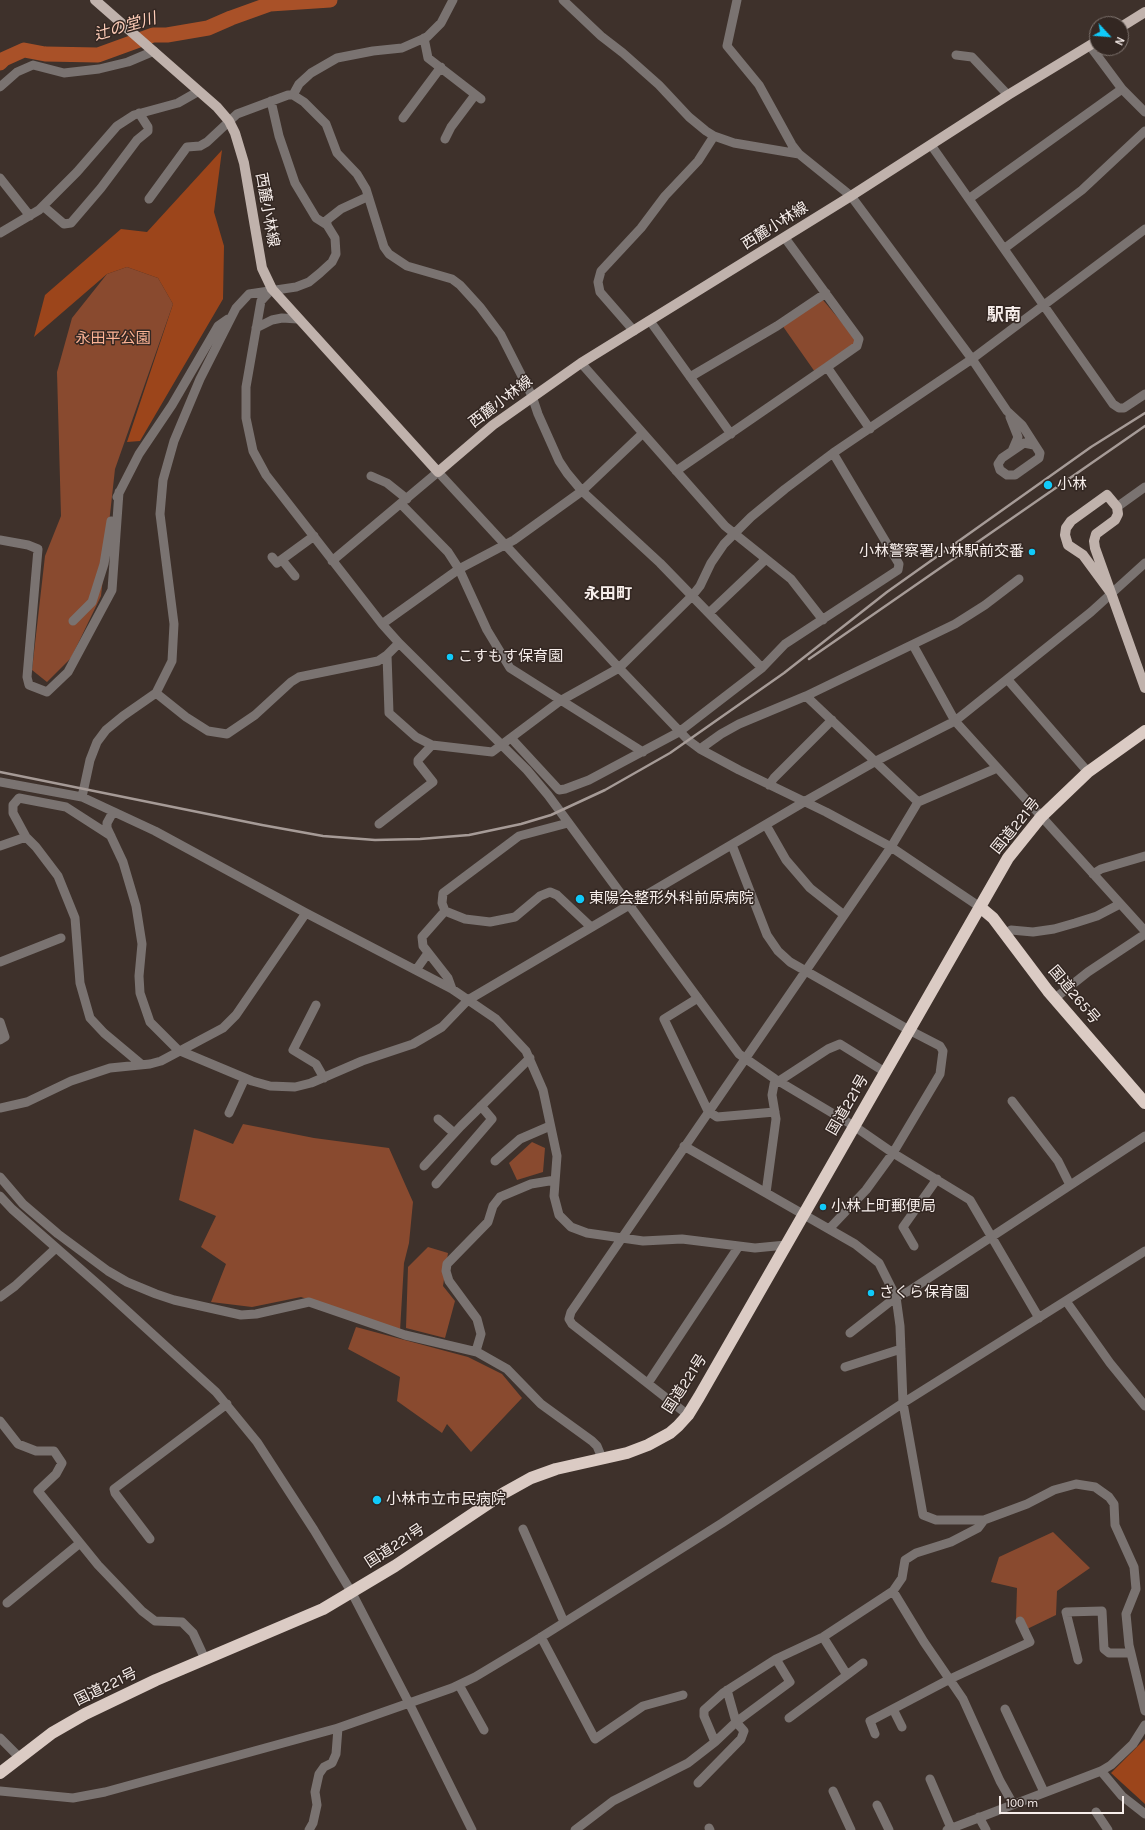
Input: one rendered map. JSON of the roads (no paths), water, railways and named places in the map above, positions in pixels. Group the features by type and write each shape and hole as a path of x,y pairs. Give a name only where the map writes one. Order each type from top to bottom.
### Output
{"highway":[{"name":"国道221号","path":"0,1772 52,1733 118,1697 323,1609 352,1593 504,1493 525,1482 556,1469 648,1445 670,1433 688,1415 1008,858 1041,817 1088,772 1145,731"},
{"name":"国道265号","path":"980,907 993,918 1054,999 1145,1102"}],"main road":[{"name":"西麓小林線","path":"95,0 217,107 229,121 235,133 244,163 262,268 272,289 438,472 493,425 532,396 581,363 785,238 1008,95 1089,46"},
{"path":"1129,22 1144,14"},
{"path":"1111,593 1084,555 1068,545 1065,532 1071,521 1107,495 1117,507 1117,517 1096,534 1094,541 1145,688"}],"street":[{"path":"293,95 298,84 311,73 337,58 373,51 402,48 424,38 442,23 453,0"},
{"path":"563,0 601,36 623,53 659,85 689,117 714,136 734,143 799,154"},
{"path":"737,0 727,46 759,85 792,145 799,154 851,196 972,360 1007,410 1018,433 1017,441 1012,451"},
{"path":"424,38 428,58 478,97 450,127 445,139"},
{"path":"0,87 17,72 33,65 64,73 99,70 128,62 153,51"},
{"path":"956,55 972,57 1008,95"},
{"path":"1101,56 1122,88 1145,112"},
{"path":"403,118 441,67"},
{"path":"970,198 1122,88"},
{"path":"0,233 30,216 43,206 77,172 116,126 134,115 178,103 199,91"},
{"path":"149,199 187,148 200,146 207,142 237,114 271,101 293,95 312,108 326,124 337,153 357,174 366,189 384,248 389,254 407,266 452,280 460,285 496,327 532,396 538,414 559,461 582,491 692,596 762,668"},
{"path":"271,101 279,136 296,183 316,218 328,225"},
{"path":"43,206 64,224 71,223 101,188 137,140 148,130 148,127 139,113"},
{"path":"1005,248 1082,190 1145,131"},
{"path":"634,330 600,292 598,282 601,271 641,228 665,196 698,161 714,136"},
{"path":"931,145 970,198 1113,404 1120,408 1124,408 1145,394"},
{"path":"0,178 30,216"},
{"path":"82,797 90,760 97,742 106,730 156,693 172,661 174,624 160,514 163,480 174,441 200,379 236,308 249,294 272,289 296,287 309,282 332,262 336,254 337,247 335,238 327,220 336,213 368,197"},
{"path":"387,655 389,713 416,737 432,745 492,752 560,701 619,668 692,596 700,586 717,552 734,533 785,489 833,453 972,360 1145,229"},
{"path":"676,471 857,346 860,341 858,335 785,238"},
{"path":"272,289 261,301 246,388 246,418 253,451 266,475 382,624 399,643 502,745 548,795 744,1059 854,1126 893,1154 970,1200 1039,1318"},
{"path":"690,377 777,326 826,293"},
{"path":"256,328 272,320 282,318 298,318"},
{"path":"73,622 92,602 104,564 119,492 139,454 172,406 218,326 230,319"},
{"path":"650,321 731,434"},
{"path":"581,363 642,434 725,526 791,579 823,620"},
{"path":"827,367 870,429"},
{"path":"1007,410 1022,425 1040,453 1039,458 1011,476 1002,472 998,464 1002,458 1024,443 1034,445"},
{"path":"382,624 459,569 506,545 582,491 642,434"},
{"path":"511,738 556,788 561,790 588,780 679,732 762,668 785,644 897,571 900,567 833,453"},
{"path":"332,561 438,472 679,732 700,749 891,847 980,907"},
{"path":"371,476 387,483 448,552 459,569 487,630 510,668 642,752"},
{"path":"1117,507 1145,487"},
{"path":"0,540 28,545 38,549 27,676 29,684 47,692 68,672 112,590 119,492"},
{"path":"272,557 277,563 314,536"},
{"path":"709,613 766,559"},
{"path":"282,560 294,576"},
{"path":"114,812 107,823 111,836 128,874 136,906 142,944 139,976 140,993 150,1022 159,1033 178,1050 244,1078 270,1086 295,1087 312,1083 362,1061 413,1044 442,1027 468,1000 629,904 876,761 955,721 1008,680 1145,563"},
{"path":"700,749 721,734 740,724 806,696 913,646 985,605 1019,579"},
{"path":"156,693 186,717 208,731 226,734 255,714 287,685 299,677 378,661 387,655 399,643"},
{"path":"913,646 955,721 1145,932 1088,972 1054,999"},
{"path":"1008,680 1088,772"},
{"path":"806,696 918,802"},
{"path":"769,785 774,778 832,720"},
{"path":"379,824 433,782 418,763 418,760 432,745"},
{"path":"688,1415 572,1324 569,1319 571,1312 891,847 918,802 997,768"},
{"path":"0,782 82,797 155,831 306,913 452,989 496,1019 526,1051 543,1090 557,1156 554,1196 559,1215 571,1227 587,1233 643,1240 692,1239 756,1248 786,1246"},
{"path":"111,836 66,807 19,798 13,805 13,813 26,837 36,847 58,876 75,918 80,983 90,1018 104,1033 141,1064"},
{"path":"568,823 519,836 511,844 443,893 442,903 446,911 465,919 490,922 516,917 540,896 550,892 557,895 591,927"},
{"path":"766,825 786,860 810,888 844,915"},
{"path":"0,846 26,837"},
{"path":"732,845 767,935 778,951 790,962 940,1046 944,1051 940,1074 893,1154 866,1190 829,1229"},
{"path":"1093,874 1101,869 1145,856"},
{"path":"1005,934 1011,930 1033,932 1061,927 1097,916 1120,904"},
{"path":"446,911 422,937 423,946 448,978 452,989"},
{"path":"0,1108 27,1102 71,1080 110,1068 161,1061 178,1050 223,1028 236,1015 306,913"},
{"path":"0,962 61,938"},
{"path":"416,970 428,953"},
{"path":"698,998 664,1019 708,1111 717,1117 775,1112"},
{"path":"316,1005 292,1050 316,1064 324,1078"},
{"path":"0,1022 5,1037 0,1040"},
{"path":"766,1193 776,1119 772,1095 777,1080 828,1049 840,1044 885,1072"},
{"path":"424,1166 454,1133 530,1058"},
{"path":"229,1113 244,1078"},
{"path":"1012,1102 1058,1161 1070,1185"},
{"path":"436,1184 492,1119 481,1106"},
{"path":"438,1119 454,1133"},
{"path":"495,1161 511,1144 550,1126"},
{"path":"850,1333 896,1297 909,1291 991,1238 1145,1136"},
{"path":"684,1146 855,1244 879,1263 896,1297 901,1349 903,1403 923,1515 936,1520 984,1520 1026,1504 1054,1490 1066,1486 1086,1485 1095,1487 1110,1497 1114,1504 1115,1525 1123,1539 1134,1567 1140,1588 1126,1614 1131,1652 1145,1711"},
{"path":"0,1177 23,1204 58,1234 108,1271 127,1282 156,1294 174,1300 241,1314 256,1314 309,1302 405,1334 476,1351 507,1369 541,1404 592,1441 597,1446 602,1458"},
{"path":"914,1246 903,1227 937,1179"},
{"path":"476,1351 481,1334 477,1319 449,1281 446,1271 447,1264 488,1222 494,1206 500,1197 531,1184 555,1180"},
{"path":"0,1196 12,1209 191,1368 227,1404 257,1442 314,1530 352,1593 410,1704 472,1830"},
{"path":"648,1383 739,1246"},
{"path":"0,1297 15,1286 56,1248"},
{"path":"0,1790 73,1798 113,1790 338,1728 410,1704 459,1685 541,1637 727,1520 903,1403 1145,1251"},
{"path":"1066,1301 1110,1363 1145,1406"},
{"path":"845,1367 901,1349"},
{"path":"150,1540 115,1493 114,1489 227,1404"},
{"path":"0,1421 18,1444 36,1451 54,1451 62,1463 56,1474 38,1491 80,1543 142,1611 156,1621 182,1622 193,1633 205,1660"},
{"path":"715,1742 704,1716 704,1710 727,1690 776,1658 823,1637 893,1591 902,1578 905,1560 916,1553 951,1542 978,1528 984,1520"},
{"path":"523,1529 564,1622"},
{"path":"7,1603 80,1543"},
{"path":"893,1591 924,1642 963,1699 1000,1781 1013,1804"},
{"path":"1078,1660 1066,1612 1102,1611 1104,1648 1109,1653 1131,1652"},
{"path":"875,1734 870,1721 950,1679 1030,1642 1020,1621"},
{"path":"541,1637 595,1740 643,1706 683,1695"},
{"path":"823,1637 847,1675"},
{"path":"576,1830 613,1801 688,1763 715,1742 736,1722 790,1682 776,1658"},
{"path":"789,1718 863,1663"},
{"path":"459,1685 484,1730"},
{"path":"698,1783 741,1740 744,1731 736,1722 727,1690"},
{"path":"893,1709 902,1727"},
{"path":"1005,1709 1044,1792"},
{"path":"930,1779 949,1829 1101,1771 1111,1765 1133,1744 1145,1725"},
{"path":"309,1830 314,1823 317,1805 315,1792 319,1774 324,1767 332,1763 336,1754 338,1728"},
{"path":"0,1738 19,1757"},
{"path":"1101,1771 1122,1796 1145,1814"},
{"path":"833,1791 851,1830"},
{"path":"877,1805 889,1830"},
{"path":"1096,1812 1108,1830"},
{"path":"979,1817 986,1830"}],"waterway":[{"name":"辻の堂川","path":"0,63 4,59 24,50 45,54 98,55 153,35 167,35 208,28 270,4 330,0"}],"railway":[{"path":"0,772 323,836 375,840 420,839 469,835 521,824 551,815 605,790 670,753 784,673 887,592 1091,447 1145,413"},
{"path":"809,659 1145,426"}],"place":[{"name":"小林","path":"1048,485"},
{"name":"小林警察署小林駅前交番","path":"1032,552"},
{"name":"こすもす保育園","path":"450,657"},
{"name":"東陽会整形外科前原病院","path":"580,899"},
{"name":"小林上町郵便局","path":"823,1207"},
{"name":"さくら保育園","path":"871,1293"},
{"name":"小林市立市民病院","path":"377,1500"}],"district":[{"name":"駅南","path":"1004,315"},
{"name":"永田町","path":"608,594"}],"park label":[{"name":"永田平公園","path":"113,339"}]}
